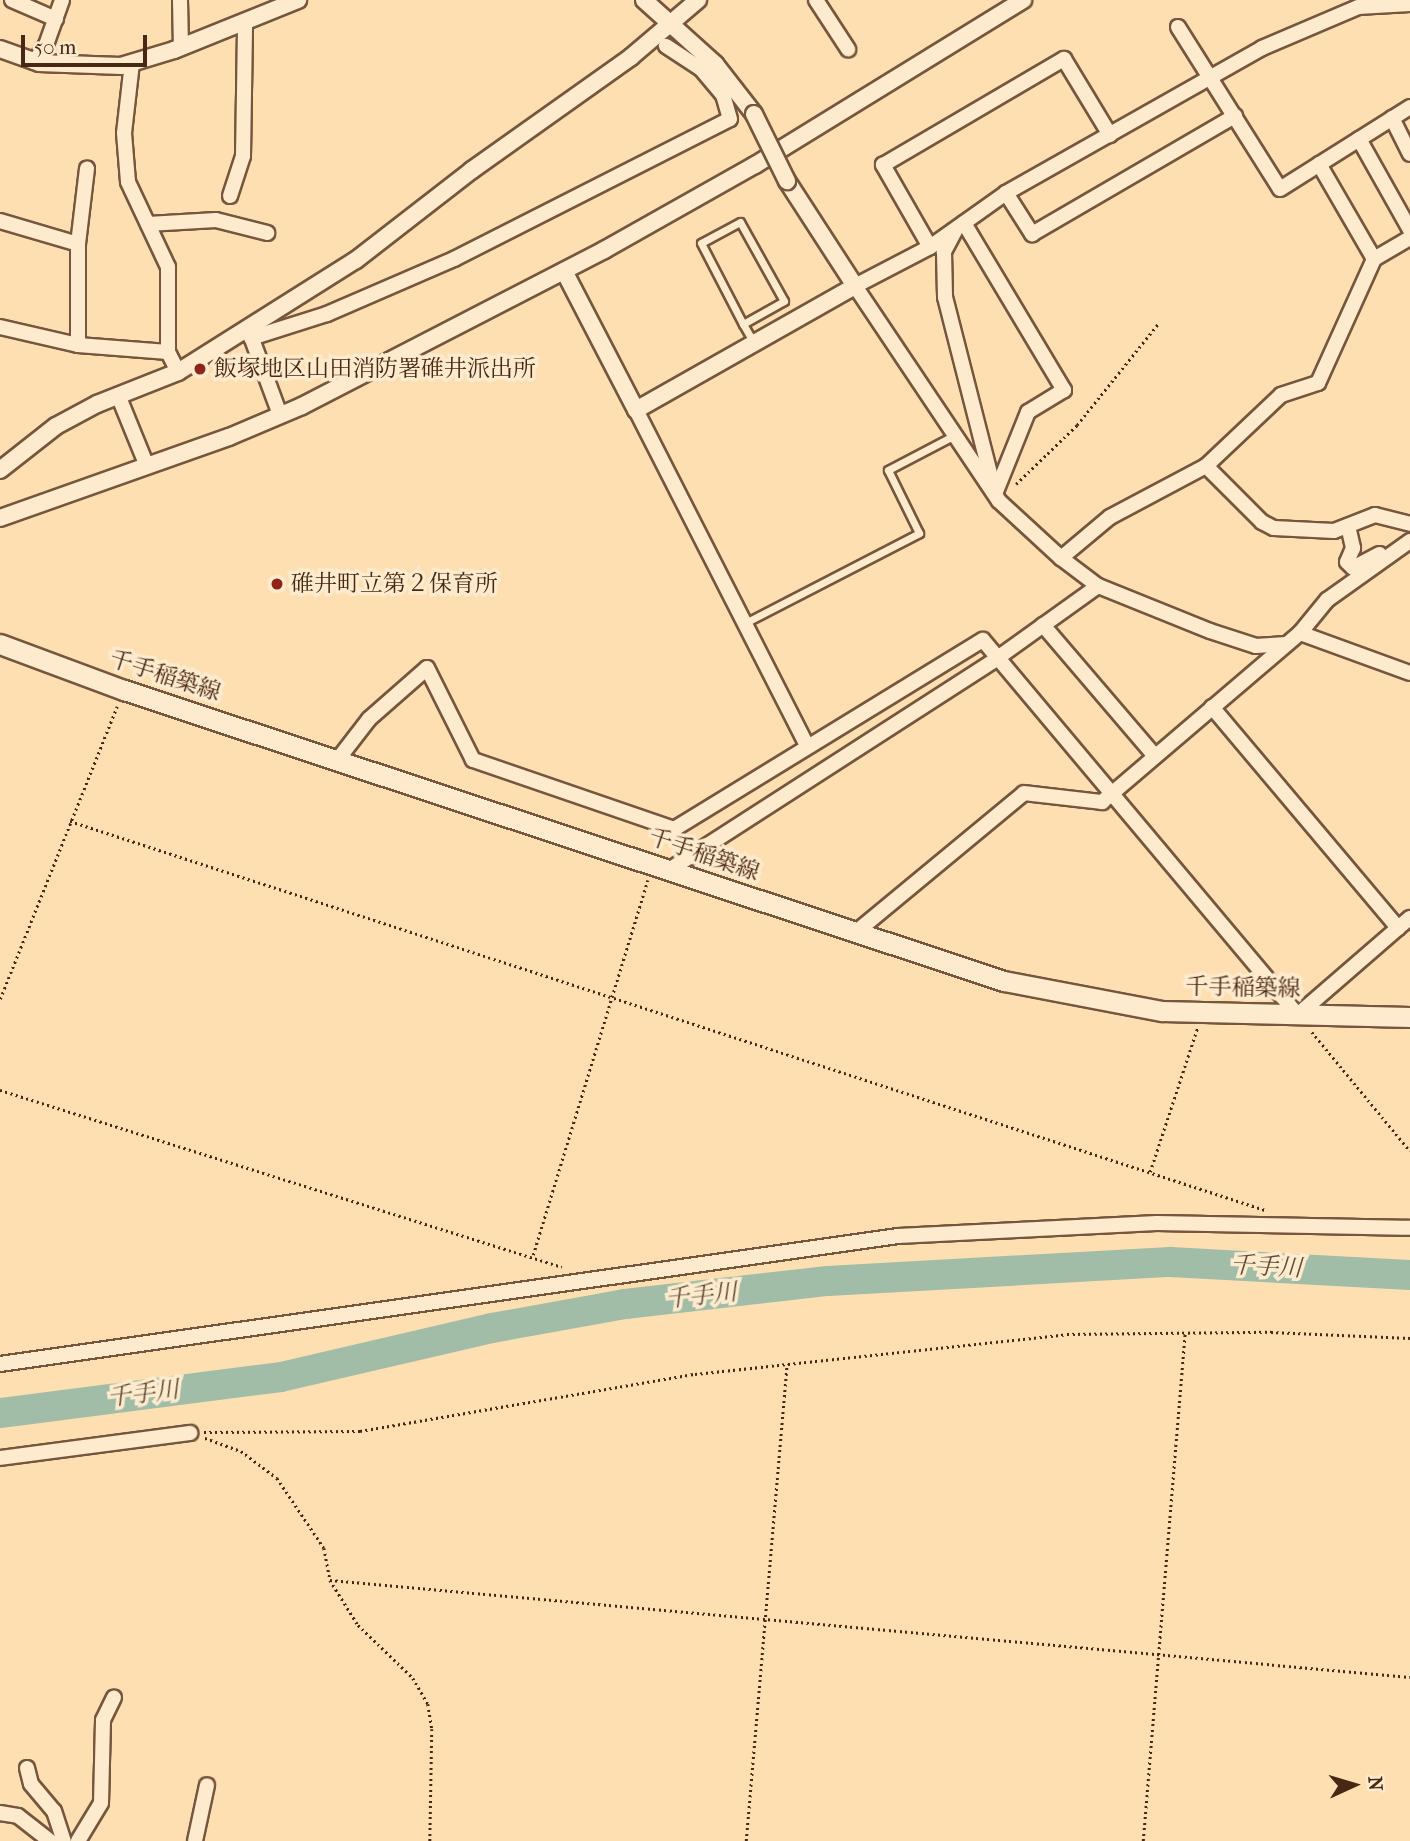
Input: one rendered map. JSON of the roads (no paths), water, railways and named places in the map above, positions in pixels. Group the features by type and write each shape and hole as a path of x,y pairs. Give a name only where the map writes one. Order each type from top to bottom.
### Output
{"main road":[{"name":"千手稲築線","path":"0,645 124,690 339,758 1004,981 1163,1012 1410,1017"}],"street":[{"path":"12,0 56,19"},
{"path":"34,62 56,19 62,0"},
{"path":"180,0 181,48"},
{"path":"0,49 34,62 81,68 132,63 181,48 298,0"},
{"path":"644,0 715,64 754,114 787,181 997,497 1061,558 1098,586 1242,642 1286,645"},
{"path":"0,470 55,426 118,395 178,372 250,334 356,260 472,170 631,58 698,0"},
{"path":"816,0 848,49"},
{"path":"0,519 280,415 564,271 755,165 1023,0"},
{"path":"636,410 855,286 930,247 1006,193 1262,48 1348,5 1392,2 1410,4"},
{"path":"230,196 243,156 245,23"},
{"path":"1178,27 1280,189 1410,107"},
{"path":"250,334 327,314 454,259 730,119 723,95 701,69 666,46"},
{"path":"930,247 883,165 1064,59 1110,135"},
{"path":"132,63 124,156 128,182 168,267 168,352 178,372"},
{"path":"1006,193 1032,234 1235,116"},
{"path":"1392,118 1410,154"},
{"path":"1359,139 1410,230"},
{"path":"1320,164 1374,259"},
{"path":"78,345 78,244 87,169"},
{"path":"148,224 216,220 267,233"},
{"path":"0,222 78,244"},
{"path":"960,225 1064,390 1028,412 997,497"},
{"path":"960,225 944,252 945,296 997,497"},
{"path":"1061,558 1110,517 1206,466 1280,395 1318,383 1374,259 1410,238"},
{"path":"564,271 807,746"},
{"path":"0,327 78,345 168,352"},
{"path":"250,334 280,415"},
{"path":"118,395 147,466"},
{"path":"1206,466 1262,522 1274,528 1320,532 1348,526 1376,515 1410,524"},
{"path":"1348,526 1353,548 1347,562 1353,568 1382,553 1394,554"},
{"path":"855,933 1024,793 1102,802 1300,633 1326,600 1410,541"},
{"path":"662,867 996,659 1098,586"},
{"path":"1043,625 1155,756"},
{"path":"1300,633 1410,673"},
{"path":"339,758 369,719 427,668 473,760 674,829 983,640 1110,794 1298,1013 1410,918"},
{"path":"1212,708 1398,928"},
{"path":"0,1364 898,1236 1157,1223 1288,1223 1410,1228"},
{"path":"0,1458 190,1433"},
{"path":"78,1841 101,1803 103,1720 114,1697"},
{"path":"27,1768 31,1784 54,1811 64,1841"},
{"path":"195,1841 207,1785"},
{"path":"0,1813 18,1816 50,1841"}],"lane":[{"path":"743,324 784,301 740,222 701,243 743,324 754,344"},
{"path":"745,623 919,533 888,470 955,434"}],"waterway":[{"name":"千手川","path":"0,1413 281,1377 492,1328 625,1304 828,1281 1170,1262 1410,1275"}],"place":[{"name":"飯塚地区山田消防署碓井派出所","path":"200,369"},
{"name":"碓井町立第２保育所","path":"277,584"}]}
